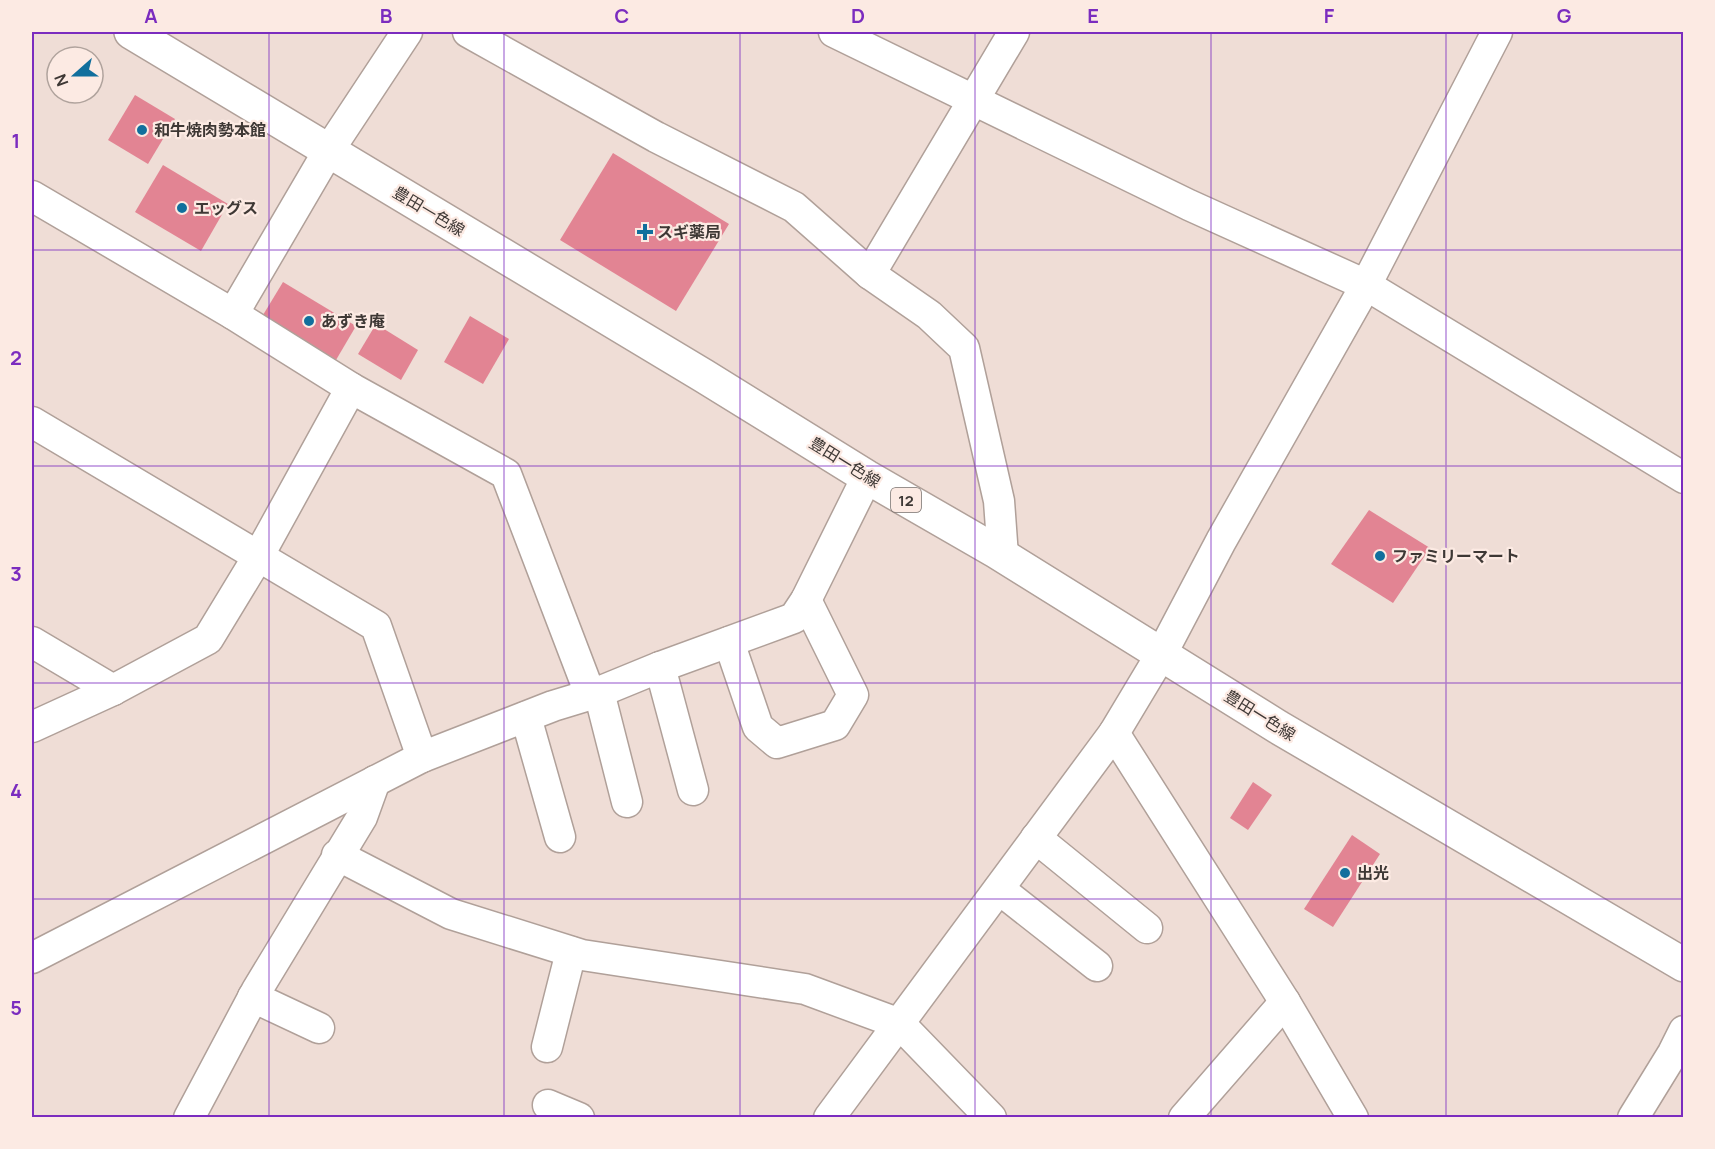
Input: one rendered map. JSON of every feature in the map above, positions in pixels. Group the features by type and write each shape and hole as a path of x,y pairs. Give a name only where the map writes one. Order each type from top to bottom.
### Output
{"main road":[{"name":"豊田一色線","path":"131,32 752,404 867,477 1003,556 1278,727 1683,965"}],"street":[{"path":"233,314 329,150 406,32"},
{"path":"468,32 656,137 794,207 870,274 928,315 964,348 999,501 1003,556"},
{"path":"834,32 1189,205 1366,285 1683,478"},
{"path":"870,274 1014,32"},
{"path":"829,1118 1114,733 1162,653 1221,541 1366,285 1497,32"},
{"path":"32,196 233,314 351,388 506,474 595,693 627,802"},
{"path":"32,727 113,690 208,639 259,555 351,388"},
{"path":"32,422 376,626 422,757"},
{"path":"32,957 422,757 794,618 806,600 867,477"},
{"path":"729,642 758,727 777,743 836,725 853,695 806,600"},
{"path":"32,642 113,690"},
{"path":"660,667 693,790"},
{"path":"526,717 560,837"},
{"path":"1114,733 1286,1002 1353,1118"},
{"path":"189,1118 253,997 362,817 375,781"},
{"path":"1036,838 1146,928"},
{"path":"337,855 451,914 572,952 805,989 900,1024 991,1118"},
{"path":"999,889 1097,966"},
{"path":"547,1047 572,952"},
{"path":"253,997 319,1028"},
{"path":"1184,1118 1286,1002"},
{"path":"1633,1118 1673,1053 1683,1031"},
{"path":"548,1105 579,1118"}],"building":[{"name":"和牛焼肉勢本館","path":"135,95 175,119 148,164 108,140"},
{"name":"スギ薬局","path":"613,153 729,224 676,311 560,240"},
{"name":"エッグス","path":"163,165 228,204 201,251 135,212"},
{"name":"あずき庵","path":"283,282 356,326 336,360 263,315"},
{"path":"470,316 509,339 483,384 444,362"},
{"path":"376,324 418,350 401,380 358,354"},
{"name":"ファミリーマート","path":"1369,510 1430,548 1393,603 1331,564"},
{"path":"1253,782 1272,795 1248,830 1230,818"},
{"path":"1352,835 1380,854 1333,927 1304,909"}],"place":[{"name":"和牛焼肉勢本館","path":"142,130"},
{"name":"エッグス","path":"182,208"},
{"name":"スギ薬局","path":"645,232"},
{"name":"あずき庵","path":"309,321"},
{"name":"ファミリーマート","path":"1380,556"},
{"name":"出光","path":"1345,873"}]}
